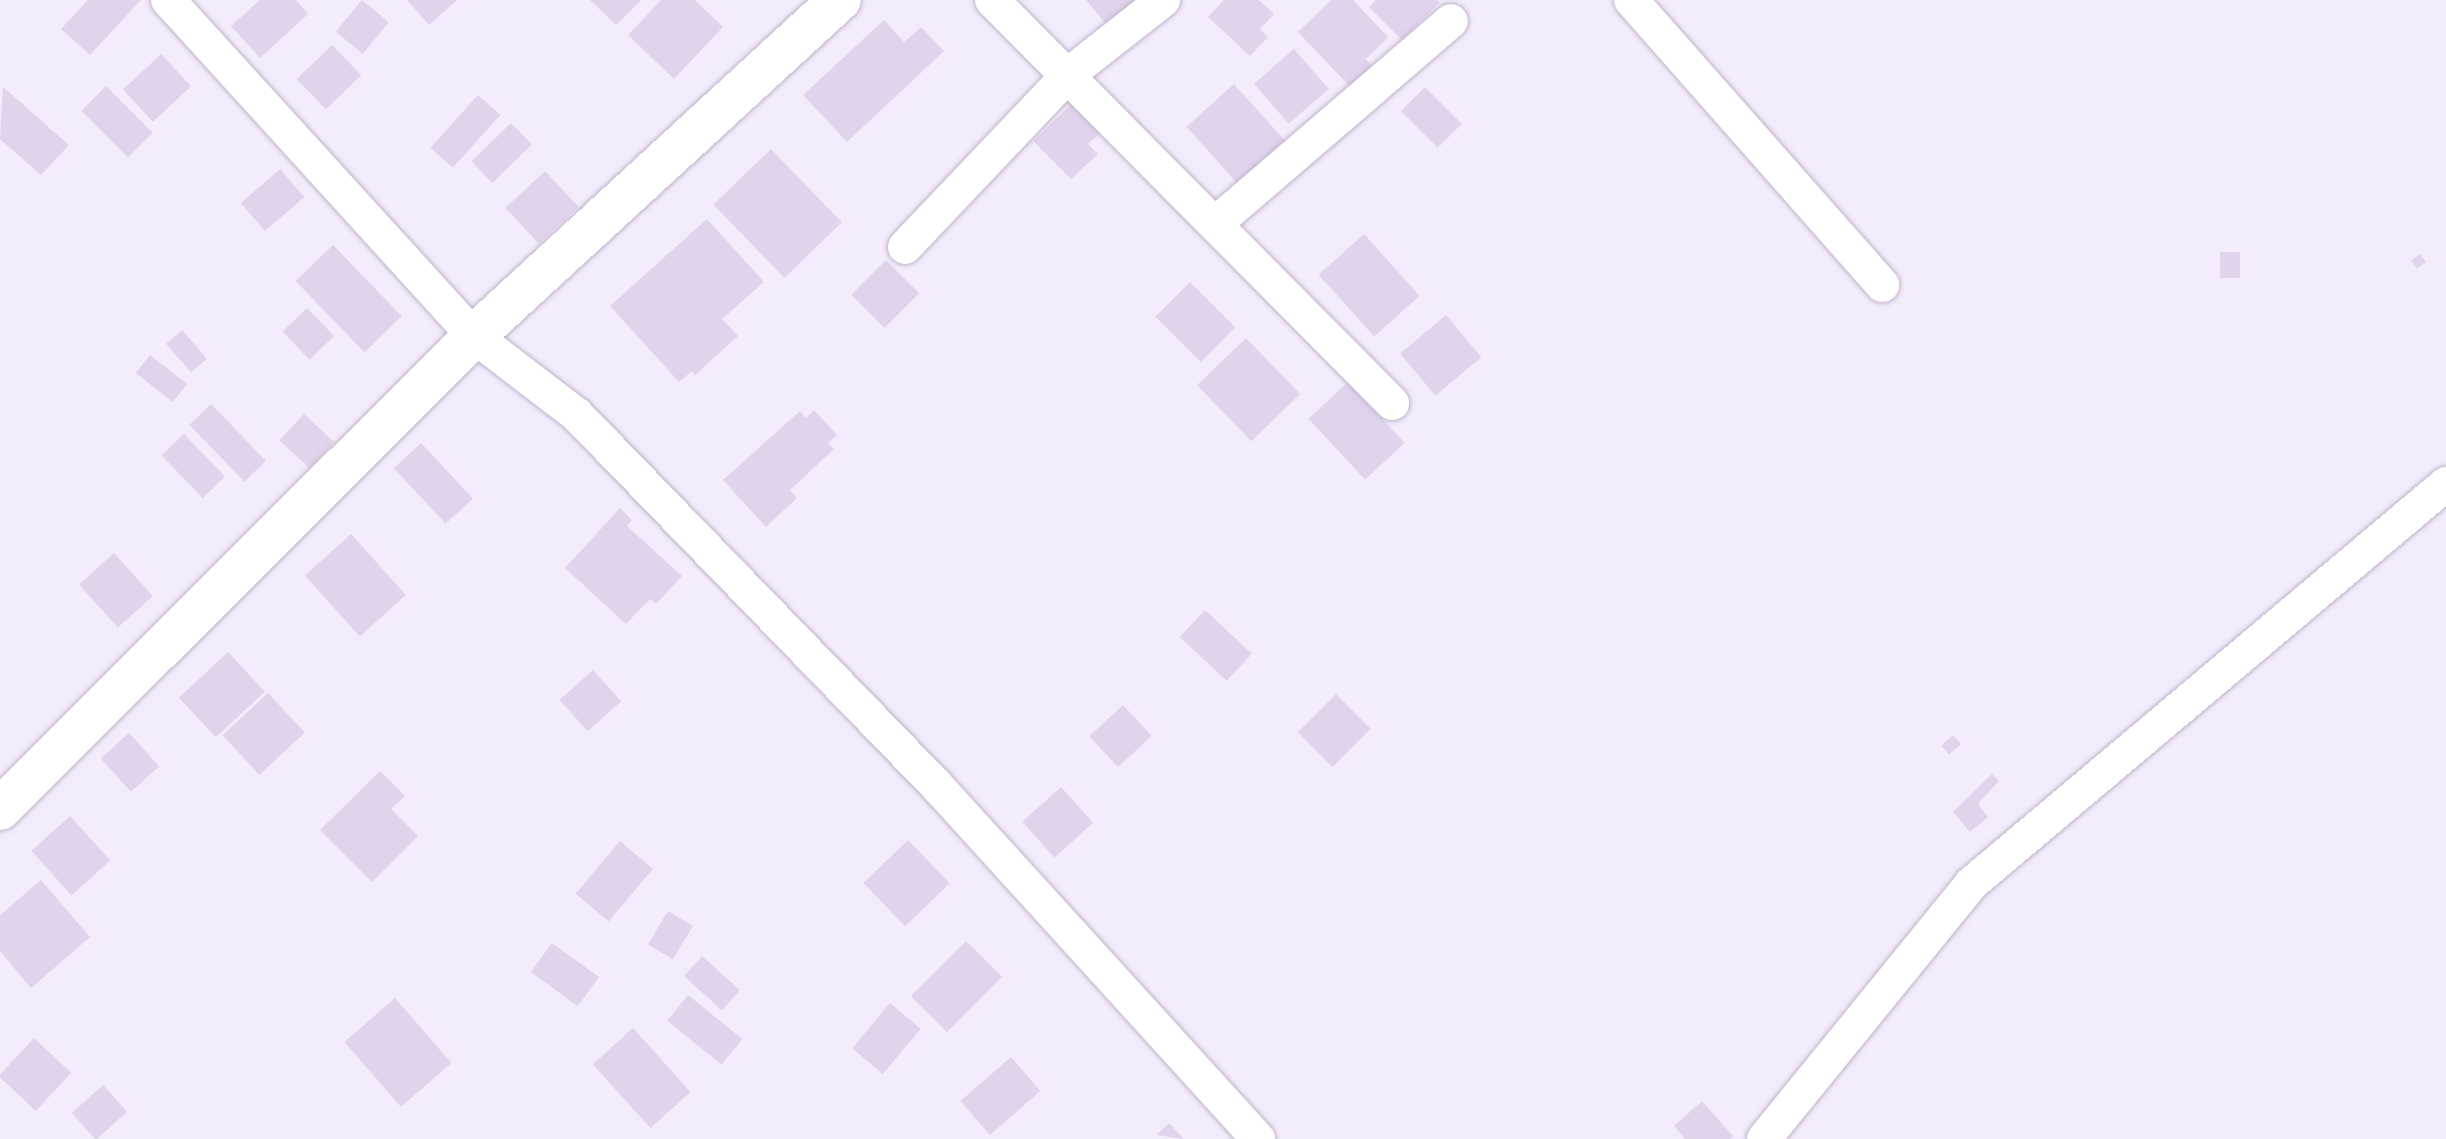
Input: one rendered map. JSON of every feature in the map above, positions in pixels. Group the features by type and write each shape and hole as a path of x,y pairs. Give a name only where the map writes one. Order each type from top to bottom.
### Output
{"street":[{"path":"168,0 474,336 577,415 937,786 1258,1139"},
{"path":"0,809 474,336 840,0"},
{"path":"992,0 1069,74 1392,403"},
{"path":"905,247 1069,74 1163,0"},
{"path":"1631,0 1882,285"},
{"path":"1215,224 1451,21"},
{"path":"1764,1139 1971,884 2446,484"}],"building":[{"path":"88,0 141,0 90,55 61,29"},
{"path":"260,0 296,0 308,14 260,58 231,26"},
{"path":"362,0 389,22 362,54 336,31"},
{"path":"407,0 457,0 429,25"},
{"path":"590,0 641,0 616,25"},
{"path":"661,0 695,0 723,27 674,79 628,35"},
{"path":"1086,0 1148,0 1111,30"},
{"path":"1224,0 1259,0 1274,14 1260,29 1268,37 1250,56 1208,17"},
{"path":"1331,0 1353,0 1388,37 1366,59 1379,74 1357,94 1298,32"},
{"path":"1376,0 1440,2 1402,40 1369,7"},
{"path":"884,20 904,42 921,27 944,51 847,142 803,95"},
{"path":"332,45 361,75 326,109 297,79"},
{"path":"1294,49 1329,89 1289,124 1254,84"},
{"path":"161,54 191,86 153,122 123,89"},
{"path":"1234,84 1286,142 1239,185 1186,127"},
{"path":"106,86 153,133 128,157 81,111"},
{"path":"3,87 69,145 41,175 0,139"},
{"path":"1425,87 1462,124 1438,148 1401,111"},
{"path":"478,95 500,115 453,168 430,148"},
{"path":"1076,100 1104,129 1088,144 1098,154 1071,179 1033,141"},
{"path":"511,123 532,145 492,183 471,161"},
{"path":"771,149 842,222 784,278 713,205"},
{"path":"280,169 304,197 265,231 241,203"},
{"path":"545,171 578,207 539,244 506,208"},
{"path":"707,219 764,282 722,319 738,336 695,375 692,371 679,382 610,306"},
{"path":"1364,234 1420,296 1374,336 1319,275"},
{"path":"333,245 402,316 364,352 296,281"},
{"path":"2220,252 2240,252 2240,278 2220,278"},
{"path":"2420,254 2426,262 2417,269 2411,261"},
{"path":"886,260 919,293 885,328 851,295"},
{"path":"1190,282 1235,327 1201,362 1155,317"},
{"path":"307,308 334,336 310,360 283,332"},
{"path":"1446,315 1481,357 1435,396 1400,354"},
{"path":"182,330 207,359 191,372 166,344"},
{"path":"1246,338 1300,394 1251,441 1197,385"},
{"path":"150,355 187,384 173,402 136,373"},
{"path":"1348,382 1405,443 1365,480 1309,419"},
{"path":"211,404 266,461 244,482 189,425"},
{"path":"814,410 837,435 828,443 834,449 790,490 797,498 766,527 723,480 800,411 806,418"},
{"path":"304,414 334,442 309,468 279,440"},
{"path":"184,434 225,476 203,498 162,456"},
{"path":"421,443 473,499 446,524 394,468"},
{"path":"620,508 632,520 627,526 682,576 656,604 650,599 626,624 565,568"},
{"path":"351,534 406,595 360,636 305,575"},
{"path":"114,553 153,596 118,628 79,584"},
{"path":"1205,610 1252,654 1227,681 1180,637"},
{"path":"228,652 265,691 216,737 179,698"},
{"path":"593,670 621,701 588,731 560,700"},
{"path":"268,693 305,732 259,775 223,735"},
{"path":"1336,694 1371,729 1332,767 1298,732"},
{"path":"1123,705 1152,736 1118,767 1089,736"},
{"path":"129,733 159,766 131,792 101,758"},
{"path":"1953,735 1961,744 1949,755 1941,746"},
{"path":"380,771 405,796 391,809 418,836 372,882 320,830"},
{"path":"1992,774 1999,781 1978,804 1988,817 1970,832 1953,812"},
{"path":"1061,787 1093,823 1054,857 1022,822"},
{"path":"70,816 110,861 72,895 31,851"},
{"path":"908,840 950,883 905,926 863,883"},
{"path":"620,841 653,869 609,921 576,894"},
{"path":"41,880 90,937 31,988 0,951 0,915"},
{"path":"668,911 693,926 673,959 648,944"},
{"path":"966,941 1002,977 947,1032 911,996"},
{"path":"552,943 599,977 578,1006 531,972"},
{"path":"702,956 740,990 722,1010 684,976"},
{"path":"688,995 742,1039 722,1065 667,1021"},
{"path":"395,998 451,1063 401,1107 344,1042"},
{"path":"890,1003 921,1029 883,1074 852,1048"},
{"path":"633,1028 691,1092 650,1128 593,1064"},
{"path":"34,1038 71,1073 36,1111 0,1077"},
{"path":"1011,1057 1041,1091 990,1135 960,1101"},
{"path":"103,1085 127,1112 97,1139 72,1113"},
{"path":"1702,1101 1733,1136 1730,1139 1685,1139 1674,1126"},
{"path":"1169,1123 1184,1139 1156,1135"}]}
